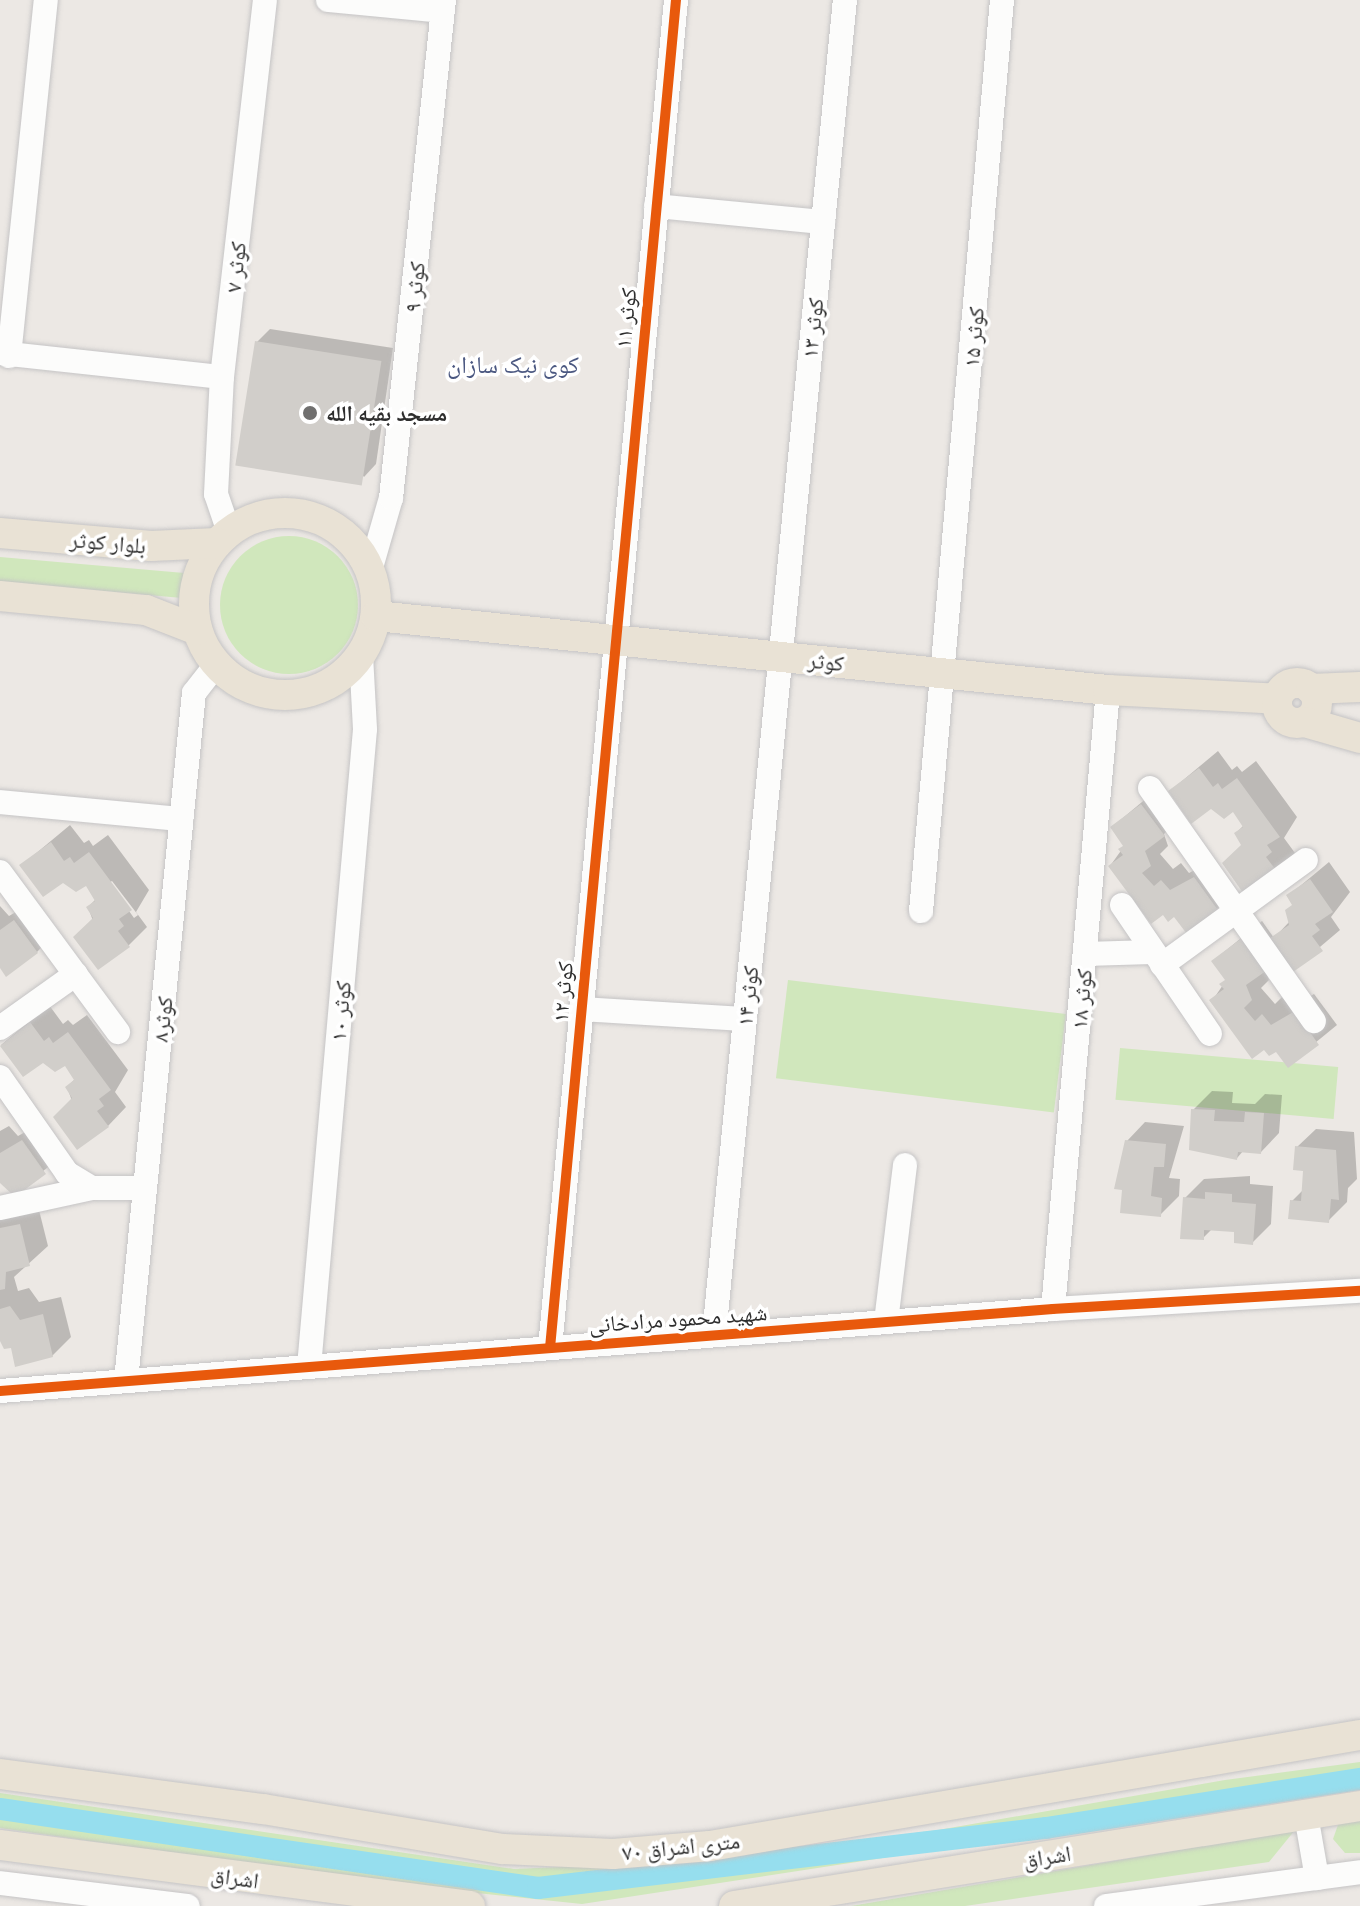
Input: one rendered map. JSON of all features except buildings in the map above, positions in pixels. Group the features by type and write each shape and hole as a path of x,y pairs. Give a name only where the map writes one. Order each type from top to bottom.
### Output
{"main road":[{"path":"273,514 320,520 341,533 370,571 376,616 361,656 325,687 279,696 245,686 216,665 197,630 196,584 223,538 273,514"},
{"name":"بلوار کوثر","path":"0,533 151,546 223,538"},
{"path":"0,596 146,610 197,630"},
{"name":"کوثر","path":"376,616 1108,690 1277,699"},
{"path":"1360,687 1311,689 1287,686 1277,699 1281,716 1360,738"},
{"path":"1305,722 1316,707 1311,689"},
{"name":"۷۰ متری اشراق","path":"0,1774 263,1809 503,1849 613,1854 710,1846 1360,1735"},
{"name":"اشراق","path":"734,1906 1360,1806"},
{"name":"اشراق","path":"0,1845 470,1906"}],"street":[{"path":"46,0 4,355 222,377"},
{"name":"کوثر ۷","path":"223,538 216,494 222,377 265,0"},
{"path":"328,0 443,6"},
{"name":"کوثر ۱۱","path":"614,640 676,0"},
{"name":"کوثر ۱۳","path":"780,657 845,0"},
{"name":"۱۵ کوثر","path":"921,911 945,673 1002,0"},
{"name":"کوثر ۹","path":"370,571 391,498 443,6"},
{"path":"656,206 823,222"},
{"name":"کوثر ۱۲","path":"550,1348 614,640"},
{"name":"کوثر ۱۰","path":"309,1367 365,729 361,656"},
{"name":"کوثر ۱۴","path":"714,1335 780,657"},
{"name":"کوثر۸","path":"126,1381 194,693 216,665"},
{"name":"کوثر ۱۸","path":"1053,1309 1108,690"},
{"path":"1150,788 1314,1021"},
{"path":"0,802 181,819"},
{"path":"1085,954 1157,959 1238,910 1306,860"},
{"path":"0,872 118,1032"},
{"path":"1122,905 1210,1034"},
{"path":"0,1028 76,974"},
{"path":"581,1009 744,1019"},
{"path":"0,1077 67,1173 92,1188"},
{"path":"886,1322 905,1165"},
{"path":"0,1208 92,1188 145,1188"},
{"name":"شهید محمود مرادخانی","path":"0,1391 1053,1309 1360,1291"},
{"path":"1306,1815 1317,1878"},
{"path":"1106,1906 1360,1872"},
{"path":"0,1883 188,1906"}],"green space":[{"path":"289,536 315,542 337,557 352,579 358,605 352,631 337,653 315,668 289,674 263,668 241,653 226,631 220,605 226,579 241,557 263,542"},
{"path":"0,557 184,573 182,598 0,582"},
{"path":"788,980 1066,1014 1054,1112 776,1078"},
{"path":"1120,1048 1338,1067 1334,1119 1115,1100"},
{"path":"1360,1762 1360,1785 582,1904 381,1883 0,1828 0,1793 514,1869 699,1861 938,1830 1225,1780"},
{"path":"1360,1819 1360,1853 1345,1853 1333,1839 1339,1822"},
{"path":"1295,1830 1269,1862 965,1906 851,1906"}],"waterway":[{"path":"0,1809 538,1888 1046,1828 1360,1779"}],"cycle path":[{"path":"550,1348 676,0"},
{"path":"0,1391 1053,1309 1360,1291"}],"place":[{"name":"مسجد بقیه الله","path":"310,413"}],"district":[{"name":"کوی نیک سازان","path":"513,365"}]}
